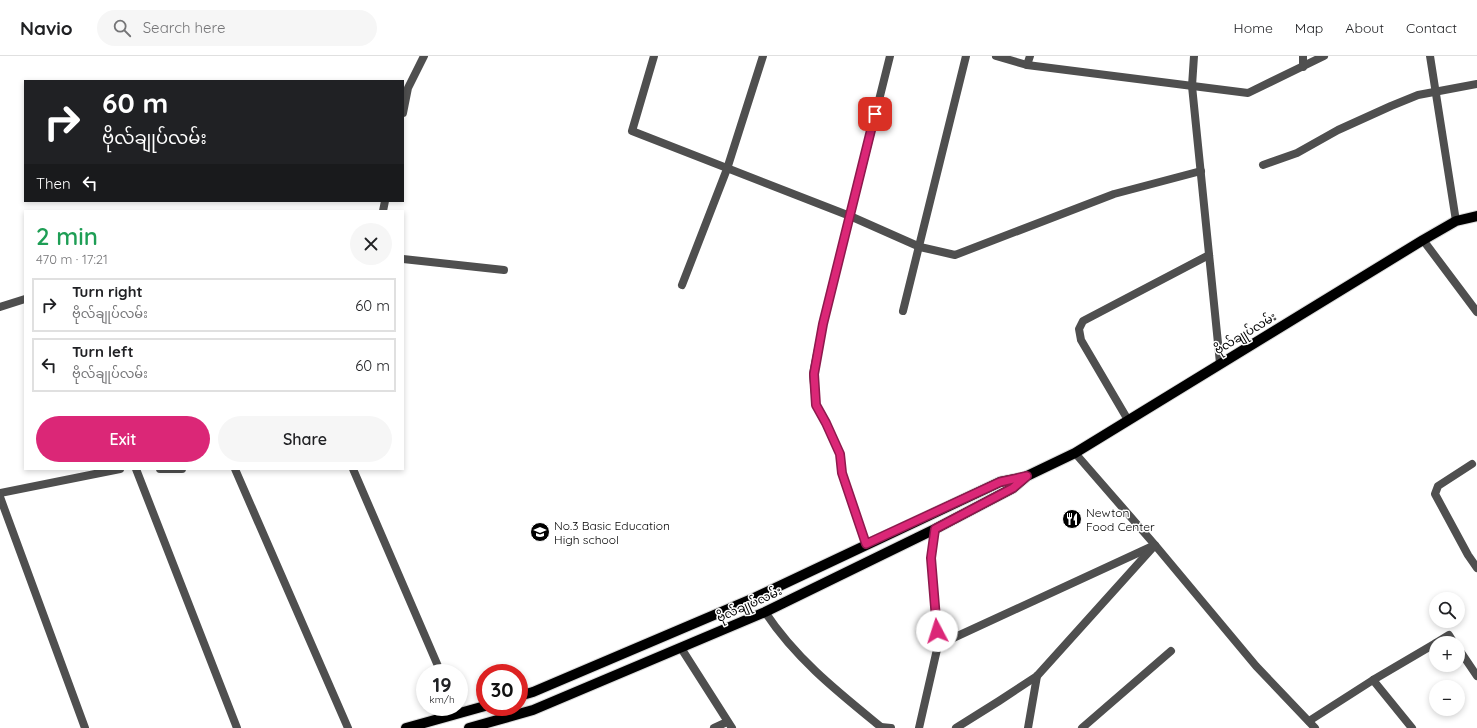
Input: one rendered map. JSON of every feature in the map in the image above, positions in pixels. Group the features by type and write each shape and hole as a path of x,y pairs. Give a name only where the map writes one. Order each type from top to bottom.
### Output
{"main road":[{"name":"ဗိုလ်ချုပ်လမ်း","path":"528,693 741,604 1000,482 1027,476 1075,453 1423,240 1456,221 1477,216"},
{"name":"ဗိုလ်ချုပ်လမ်း","path":"469,728 533,710 765,612 935,529 1013,488 1027,476"},
{"path":"406,728 440,716"}],"street":[{"path":"404,108 408,88 424,56"},
{"path":"654,56 632,131 850,216 920,247 955,255 1114,194 1201,171"},
{"path":"682,285 727,169 763,56"},
{"path":"866,544 842,473 840,454 816,405 814,374 823,324 890,56"},
{"path":"903,311 966,56"},
{"path":"996,56 1028,65 1248,93 1324,56"},
{"path":"1028,65 1030,56"},
{"path":"1194,56 1192,86 1220,363"},
{"path":"1303,56 1303,67"},
{"path":"1430,56 1456,221"},
{"path":"1263,165 1296,153 1338,130 1418,95 1477,84"},
{"path":"1423,240 1477,312"},
{"path":"1128,420 1081,340 1079,329 1083,321 1209,255"},
{"path":"404,259 504,270"},
{"path":"0,307 24,299"},
{"path":"1075,453 1155,544 1256,666 1315,728"},
{"path":"1472,464 1438,486 1435,494 1468,555 1477,568"},
{"path":"0,493 115,470"},
{"path":"136,470 237,728"},
{"path":"235,470 348,728"},
{"path":"353,470 437,664"},
{"path":"0,497 85,728"},
{"path":"919,728 938,646 931,558 935,529"},
{"path":"938,646 1155,544"},
{"path":"956,728 999,702 1037,676 1155,544"},
{"path":"765,612 778,632 808,666 881,727 891,728"},
{"path":"1309,721 1373,680 1429,647"},
{"path":"681,648 729,725 714,728"},
{"path":"1082,728 1170,651"},
{"path":"1465,658 1477,676"},
{"path":"1028,728 1037,676"},
{"path":"1373,680 1412,728"}],"place":[{"name":"Newton Food Center","path":"1072,519"},
{"name":"No.3 Basic Education High school","path":"540,532"}],"route":[{"path":"875,114 823,324 814,374 816,405 840,454 842,473 866,544 1000,482 1027,476 1013,488 935,529 931,558 937,631"}]}
